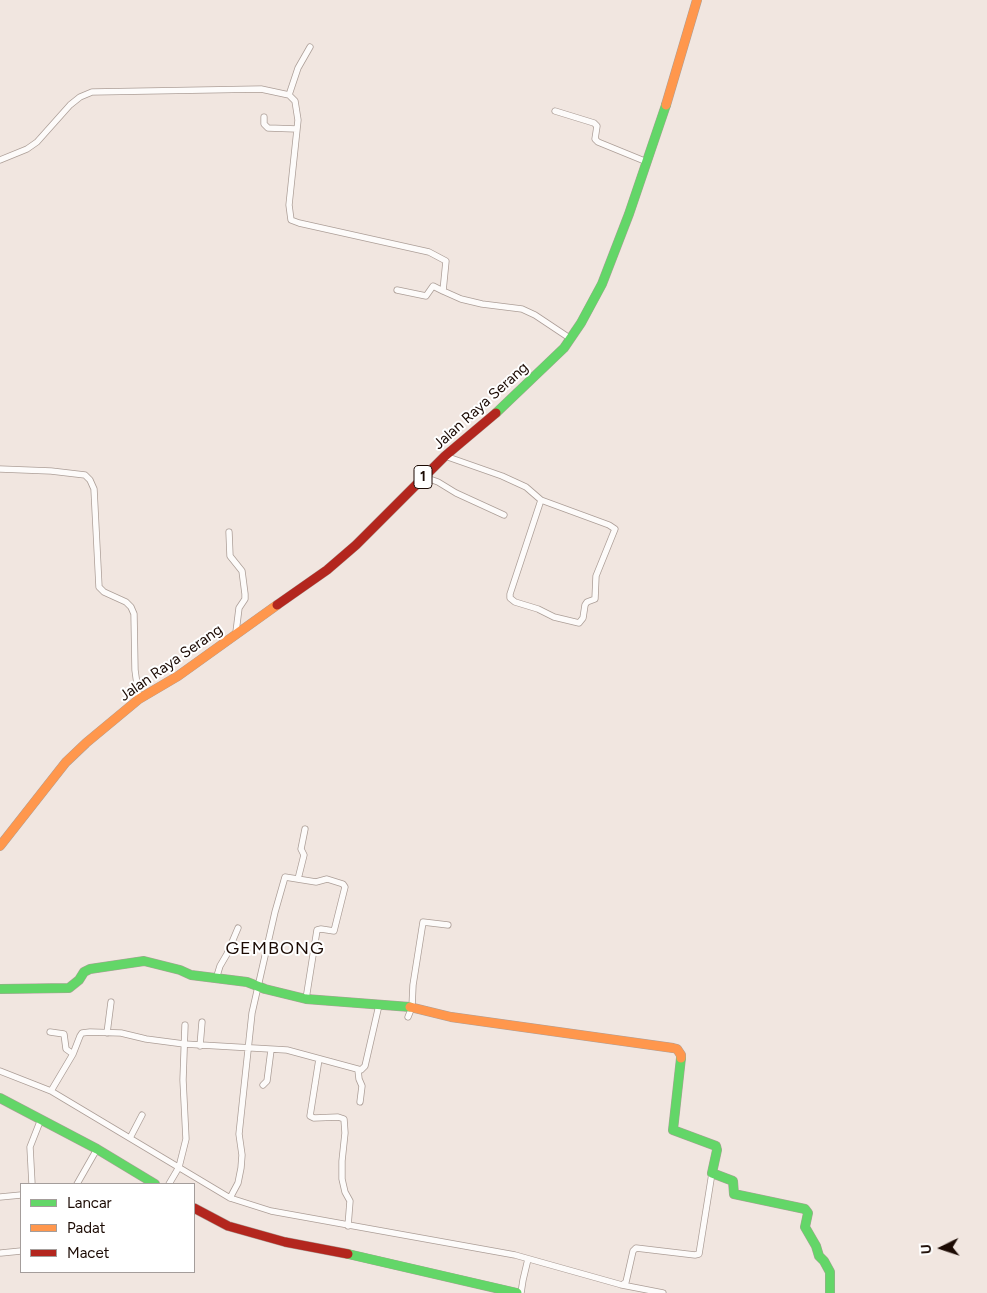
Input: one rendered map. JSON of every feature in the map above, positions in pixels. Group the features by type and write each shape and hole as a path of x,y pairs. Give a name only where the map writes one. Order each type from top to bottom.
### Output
{"main road":[{"name":"Jalan Raya Serang","path":"0,846 66,762 86,743 140,699 178,676 327,570 356,545 445,456 539,373 571,339 602,284 648,162 697,0"},
{"path":"0,989 69,988 79,980 84,972 144,961 191,975 239,981 306,999 412,1007 450,1017 677,1049 680,1055 673,1130 716,1146 717,1150 712,1173 733,1181 734,1193 736,1195 805,1209 808,1213 805,1227 816,1246 819,1256 824,1260 830,1272 830,1293"},
{"path":"0,1098 97,1149 152,1183"},
{"path":"195,1209 228,1226 268,1238 517,1293"}],"street":[{"path":"289,95 298,68 310,48"},
{"path":"0,160 27,149 37,142 66,109 80,97 92,92 261,89 289,95 295,101 298,120 289,205 291,220 429,252 446,261 443,291"},
{"path":"555,111 594,123 596,126 595,139 598,142 648,162"},
{"path":"264,117 264,124 268,128 297,129"},
{"path":"397,290 425,296 433,286 461,299 482,304 522,309 535,315 571,339"},
{"path":"445,456 502,476 526,487 541,500 616,529 596,576 595,599 587,602 583,618 579,622 554,617 538,608 515,602 510,598 541,500"},
{"path":"0,469 51,470 85,476 90,480 94,488 99,587 100,590 126,602 134,614 135,670 140,699"},
{"path":"424,477 438,482 456,494 504,515"},
{"path":"229,532 230,556 242,571 245,594 245,599 239,608 236,634"},
{"path":"298,879 304,855 301,849 305,829"},
{"path":"230,1198 238,1183 241,1168 242,1155 239,1134 252,1014 284,880 288,877 316,882 327,879 343,884 345,887 334,931 317,930 306,999"},
{"path":"408,1016 412,1007 413,985 423,922 448,925"},
{"path":"216,979 238,928"},
{"path":"107,1032 111,1002"},
{"path":"51,1090 73,1054 82,1033 122,1033 146,1039 200,1046 287,1050 358,1070 363,1069 379,1005"},
{"path":"200,1046 202,1022"},
{"path":"170,1183 186,1139 183,1080 185,1025"},
{"path":"50,1032 64,1034 66,1036 66,1049 73,1054"},
{"path":"263,1085 267,1082 271,1050"},
{"path":"319,1059 310,1116 314,1118 338,1117 344,1119 342,1179 345,1192 350,1201 348,1226"},
{"path":"358,1070 358,1079 362,1086 360,1102"},
{"path":"0,1071 51,1090 177,1168 230,1198 271,1211 515,1255 527,1262 622,1286 663,1293"},
{"path":"130,1138 142,1115"},
{"path":"32,1183 30,1147 41,1119"},
{"path":"78,1183 97,1149"},
{"path":"622,1286 626,1282 633,1251 636,1248 699,1254 712,1173"},
{"path":"0,1197 20,1195"},
{"path":"1,1253 20,1251"},
{"path":"521,1293 527,1262"}],"traffic: fast":[{"path":"496,413 564,348 581,323 602,284 629,214 666,105"},
{"path":"0,989 69,988 79,980 84,972 90,969 144,961 180,970 191,975 247,982 265,989 306,999 410,1007"},
{"path":"681,1058 673,1130 716,1146 717,1150 712,1173 733,1181 734,1194 805,1209 808,1213 805,1227 816,1246 819,1256 830,1272 830,1293"},
{"path":"0,1098 97,1149 153,1183"},
{"path":"348,1254 517,1293"}],"traffic: slow":[{"path":"666,105 697,0"},
{"path":"0,846 66,762 86,743 139,699 178,676 277,605"},
{"path":"410,1007 451,1017 673,1048 677,1049 681,1058"}],"traffic: jam":[{"path":"277,605 327,570 356,545 445,456 496,413"},
{"path":"195,1209 228,1226 285,1242 348,1254"}],"district":[{"name":"GEMBONG","path":"275,949"}]}
